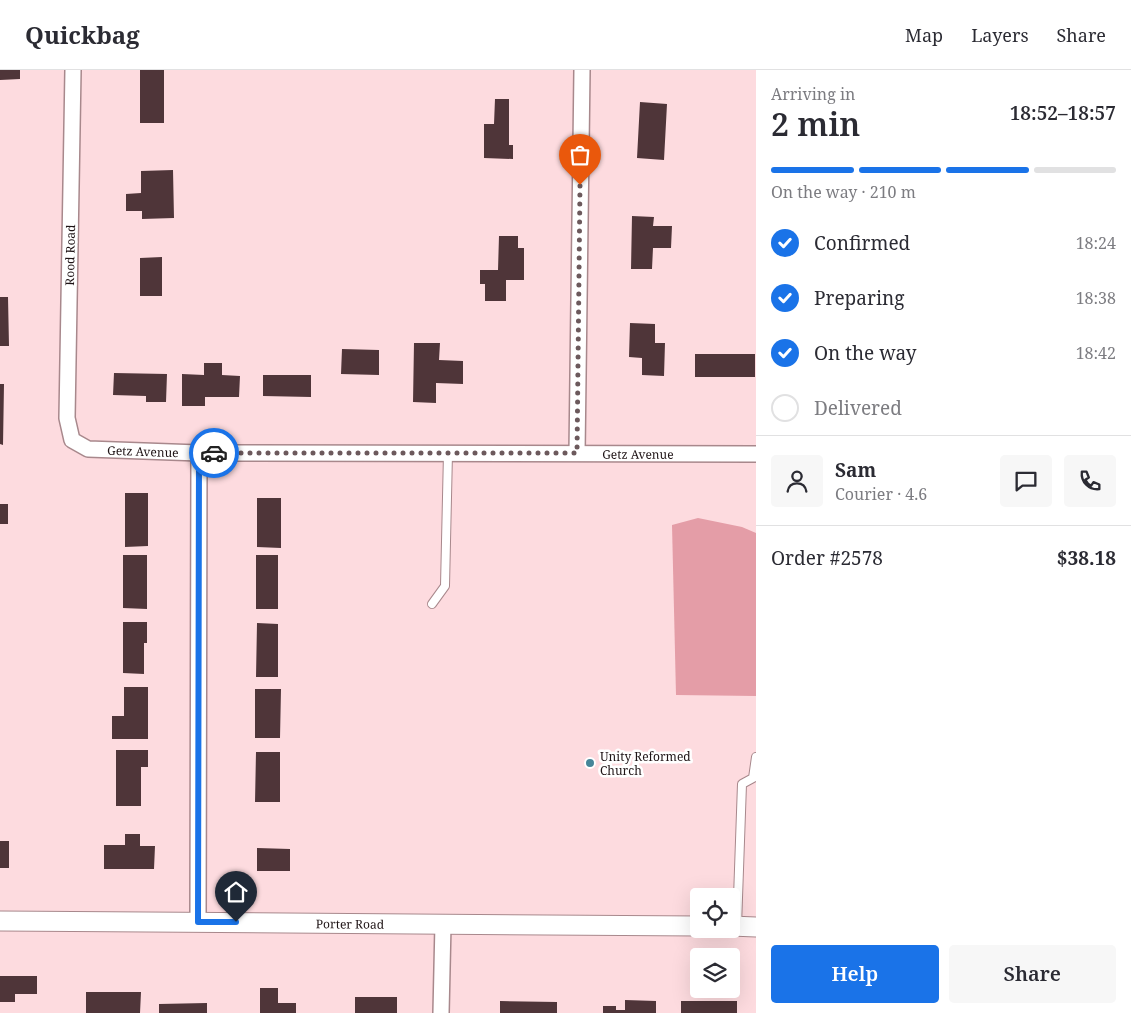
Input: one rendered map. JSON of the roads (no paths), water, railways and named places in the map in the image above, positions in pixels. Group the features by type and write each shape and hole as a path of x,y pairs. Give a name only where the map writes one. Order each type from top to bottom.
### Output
{"street":[{"name":"Rood Road","path":"72,440 67,418 73,70"},
{"path":"577,453 582,70"},
{"name":"Getz Avenue","path":"72,440 88,449 199,453 756,454"},
{"path":"198,922 199,453"},
{"name":"Porter Road","path":"0,921 690,926"},
{"path":"441,1013 444,924"},
{"path":"740,926 756,927"}],"lane":[{"path":"432,604 445,586 448,453"},
{"path":"736,888 742,784 753,778 756,757"}],"place":[{"name":"Unity Reformed Church","path":"590,763"}]}
